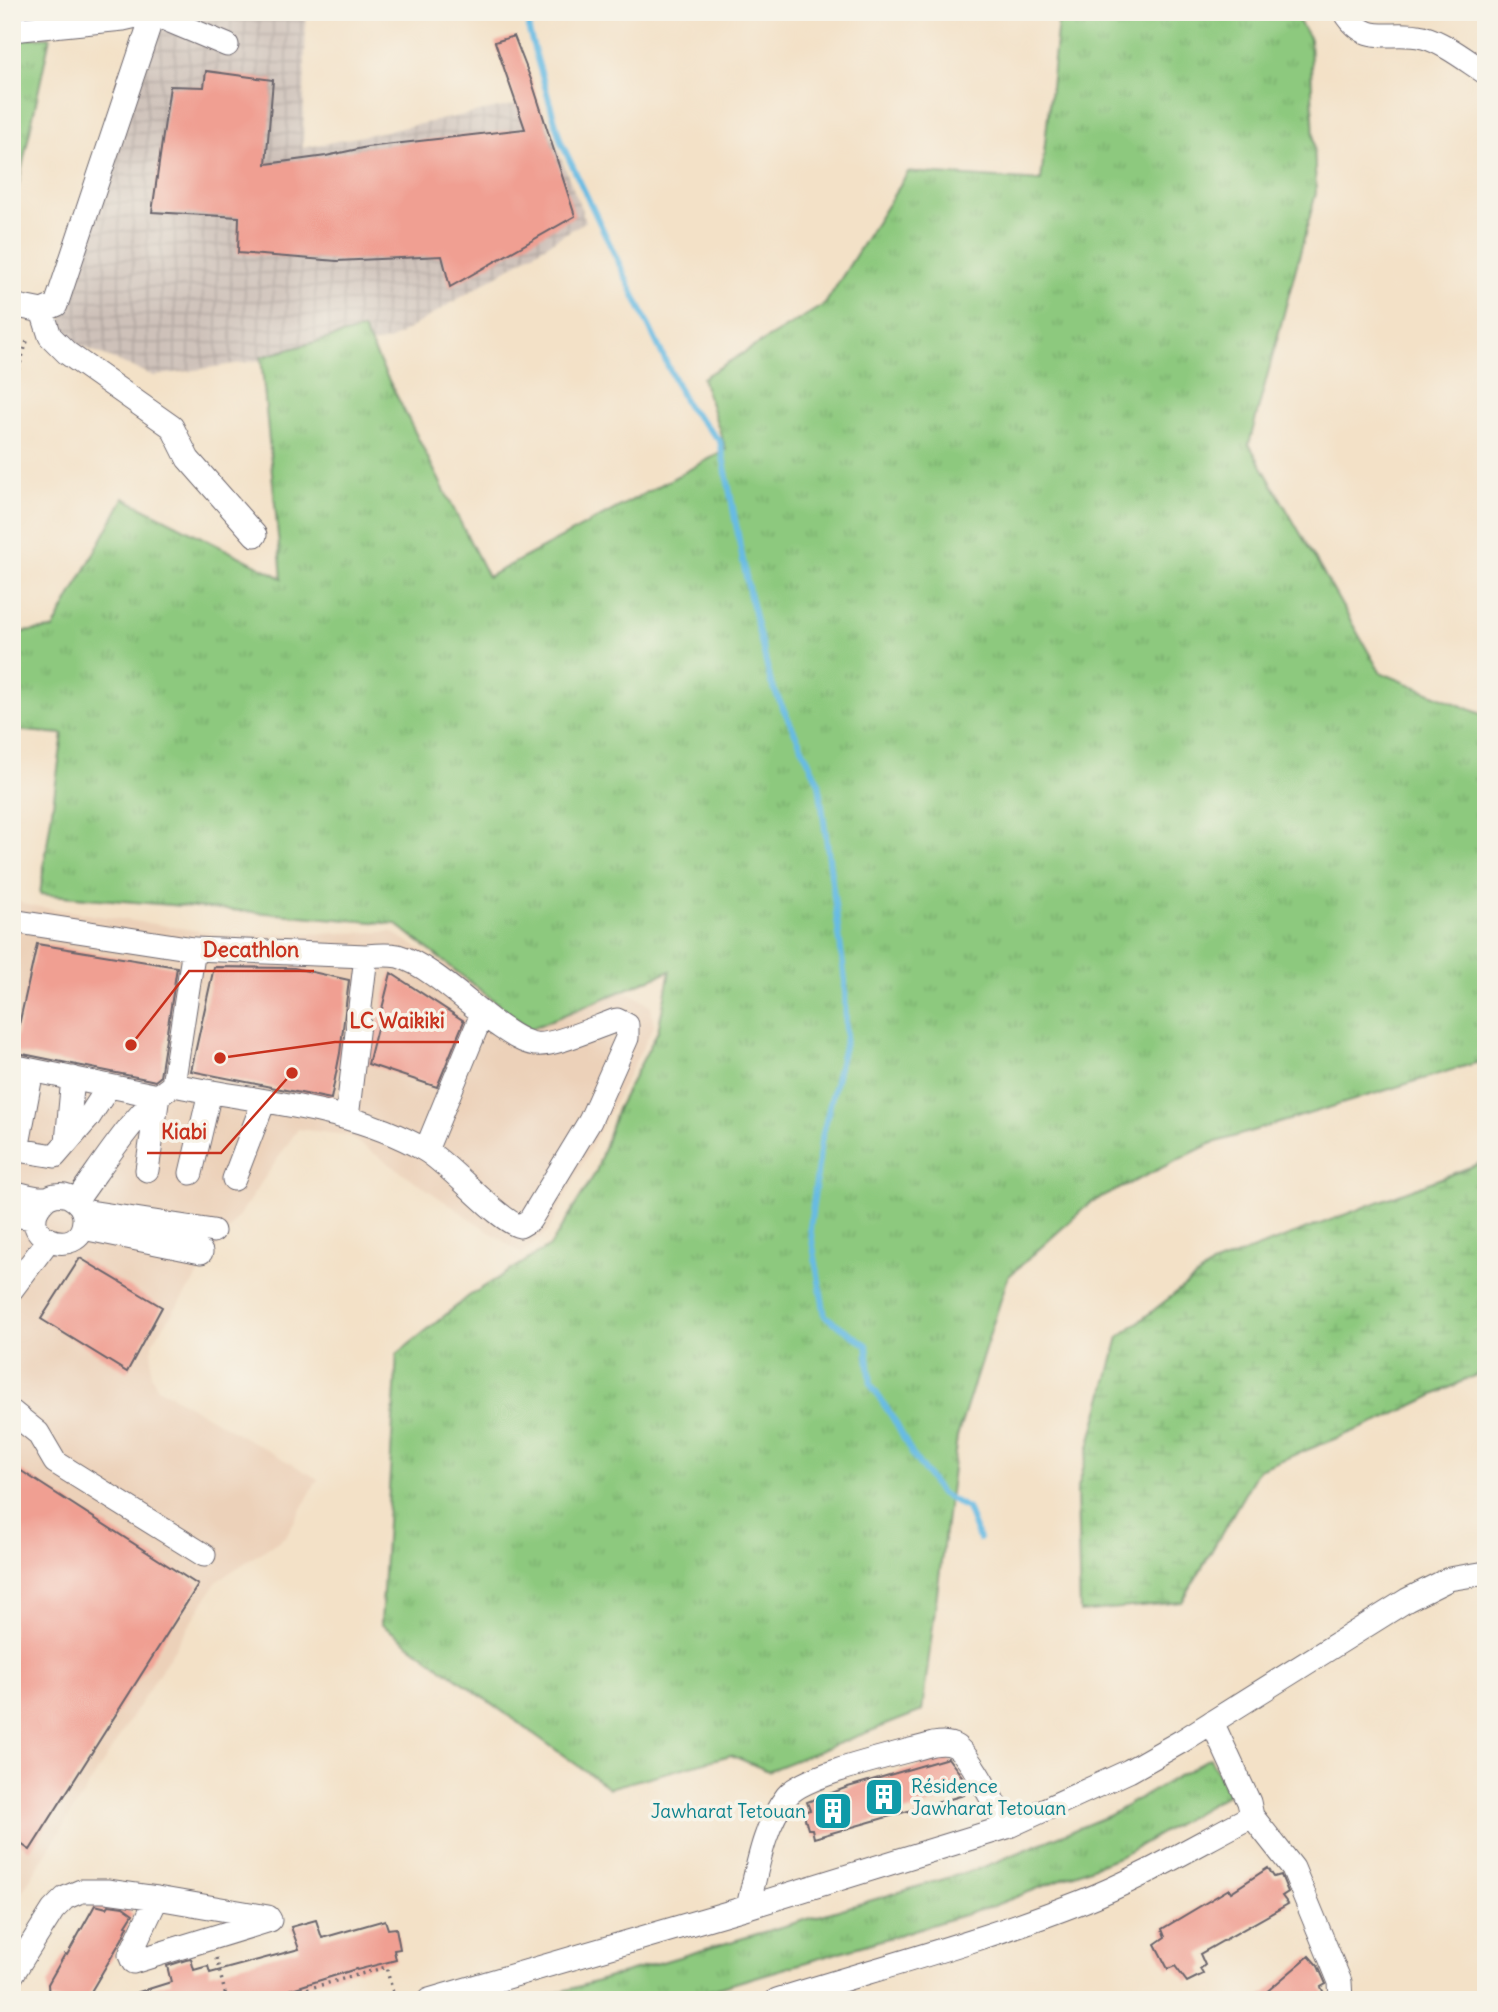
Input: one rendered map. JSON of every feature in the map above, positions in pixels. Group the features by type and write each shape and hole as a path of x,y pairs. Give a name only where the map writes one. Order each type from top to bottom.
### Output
{"street":[{"path":"1345,12 1351,22 1365,33 1426,38 1486,73"},
{"path":"12,305 39,311 56,305 153,13"},
{"path":"12,30 153,13 227,45"},
{"path":"39,311 50,336 67,353 172,427 188,459 255,535"},
{"path":"13,928 194,949 397,956 427,970 482,1014 521,1040 536,1045 551,1043 617,1020 626,1025 626,1038 590,1121 526,1224 515,1225 503,1218 472,1188 425,1150 346,1118 313,1109 210,1092 109,1086 22,1068 15,1150 55,1156 89,1117 109,1086"},
{"path":"147,1170 194,949"},
{"path":"346,1118 366,956"},
{"path":"425,1150 482,1014"},
{"path":"67,1142 74,1078"},
{"path":"41,1208 38,1231 48,1241 61,1243 74,1239 80,1213 165,1090"},
{"path":"191,1173 210,1092"},
{"path":"234,1179 264,1101"},
{"path":"12,1192 41,1208"},
{"path":"12,1215 41,1208 56,1195 66,1195 80,1213 201,1252"},
{"path":"80,1213 213,1231"},
{"path":"15,1281 48,1241"},
{"path":"12,1412 38,1433 55,1462 204,1555"},
{"path":"429,2000 748,1907 1007,1827 1129,1770 1212,1722 1407,1600 1449,1579 1486,1573"},
{"path":"1212,1722 1249,1802 1252,1816 1293,1868 1340,1982 1341,2000"},
{"path":"748,1907 765,1840 775,1815 788,1795 807,1782 933,1744 945,1743 956,1746 970,1763 1007,1827"},
{"path":"777,2000 1018,1926 1083,1902 1137,1877 1252,1816"},
{"path":"12,1975 53,1910 65,1898 75,1893 91,1890 157,1898 270,1918 269,1922 135,1962 130,1960 130,1955 157,1898"}],"path":[{"path":"12,390 39,311"},
{"path":"211,1940 227,2000"},
{"path":"267,2000 386,1966 395,2000"},
{"path":"307,1988 310,2000"}],"shaded area":[{"path":"163,12 306,12 303,148 538,100 586,221 389,341 154,376 57,336"},
{"path":"12,899 27,905 227,935 392,932 532,1018 606,992 632,994 651,1006 654,1026 547,1232 522,1254 347,1135 298,1129 152,1343 151,1375 158,1388 318,1479 286,1536 217,1581 12,1908"}],"green space":[{"path":"1059,12 1293,12 1310,39 1316,193 1249,444 1380,672 1486,716 1486,1061 1210,1144 1090,1203 1008,1277 957,1437 922,1711 768,1771 731,1755 609,1788 381,1624 397,1354 469,1296 550,1246 596,1172 617,1109 658,1031 670,971 530,1029 396,924 40,894 63,734 12,730 12,633 53,629 124,498 282,578 261,357 363,329 488,577 726,450 702,378 825,304 908,172 1041,181"},
{"path":"50,37 12,215 12,39"},
{"path":"1486,1161 1486,1370 1387,1418 1259,1469 1182,1602 1080,1612 1077,1491 1119,1337 1212,1265"},
{"path":"1210,1758 1228,1794 1123,1855 993,1906 677,2000 533,2000 981,1868 1108,1816"}],"building":[{"path":"514,36 532,82 575,216 450,287 442,256 337,261 238,253 239,217 152,212 170,86 204,87 206,71 273,80 266,164 367,147 525,129 495,42"},
{"path":"37,944 177,967 160,1077 155,1081 13,1052"},
{"path":"214,967 294,968 349,980 331,1099 191,1071"},
{"path":"391,973 464,1021 437,1087 368,1064"},
{"path":"80,1258 162,1307 127,1372 41,1319"},
{"path":"12,1465 198,1585 30,1850 12,1838"},
{"path":"948,1758 967,1783 961,1785 964,1795 814,1838 812,1829 808,1829 803,1812 810,1810 807,1802 848,1787"},
{"path":"1268,1868 1274,1877 1281,1875 1288,1892 1282,1896 1288,1904 1200,1954 1205,1965 1200,1969 1203,1974 1187,1982 1175,1966 1168,1969 1155,1944 1165,1937 1162,1929 1229,1889 1231,1892"},
{"path":"95,1905 107,1908 109,1905 123,1907 133,1914 122,1939 86,2000 49,2000 48,1984"},
{"path":"316,1920 322,1938 385,1920 388,1929 396,1928 400,1949 394,1950 396,1960 356,1969 257,2000 243,2000 243,1997 126,2000 126,1996 171,1982 167,1966 186,1960 191,1959 194,1970 208,1966 210,1973 299,1949 291,1927"},
{"path":"1309,1956 1318,1966 1326,1984 1321,1987 1327,2000 1257,2000"}],"waterway":[{"path":"530,12 529,31 561,142 687,406 720,441 749,592 771,683 819,783 845,980 846,1038 821,1142 810,1228 825,1316 867,1345 871,1385 912,1454 940,1493 967,1508 979,1539"}],"place":[{"name":"Decathlon","path":"131,1045"},
{"name":"LC Waikiki","path":"220,1058"},
{"name":"Kiabi","path":"292,1073"},
{"name":"Résidence Jawharat Tetouan","path":"884,1797"},
{"name":"Jawharat Tetouan","path":"833,1811"}]}
